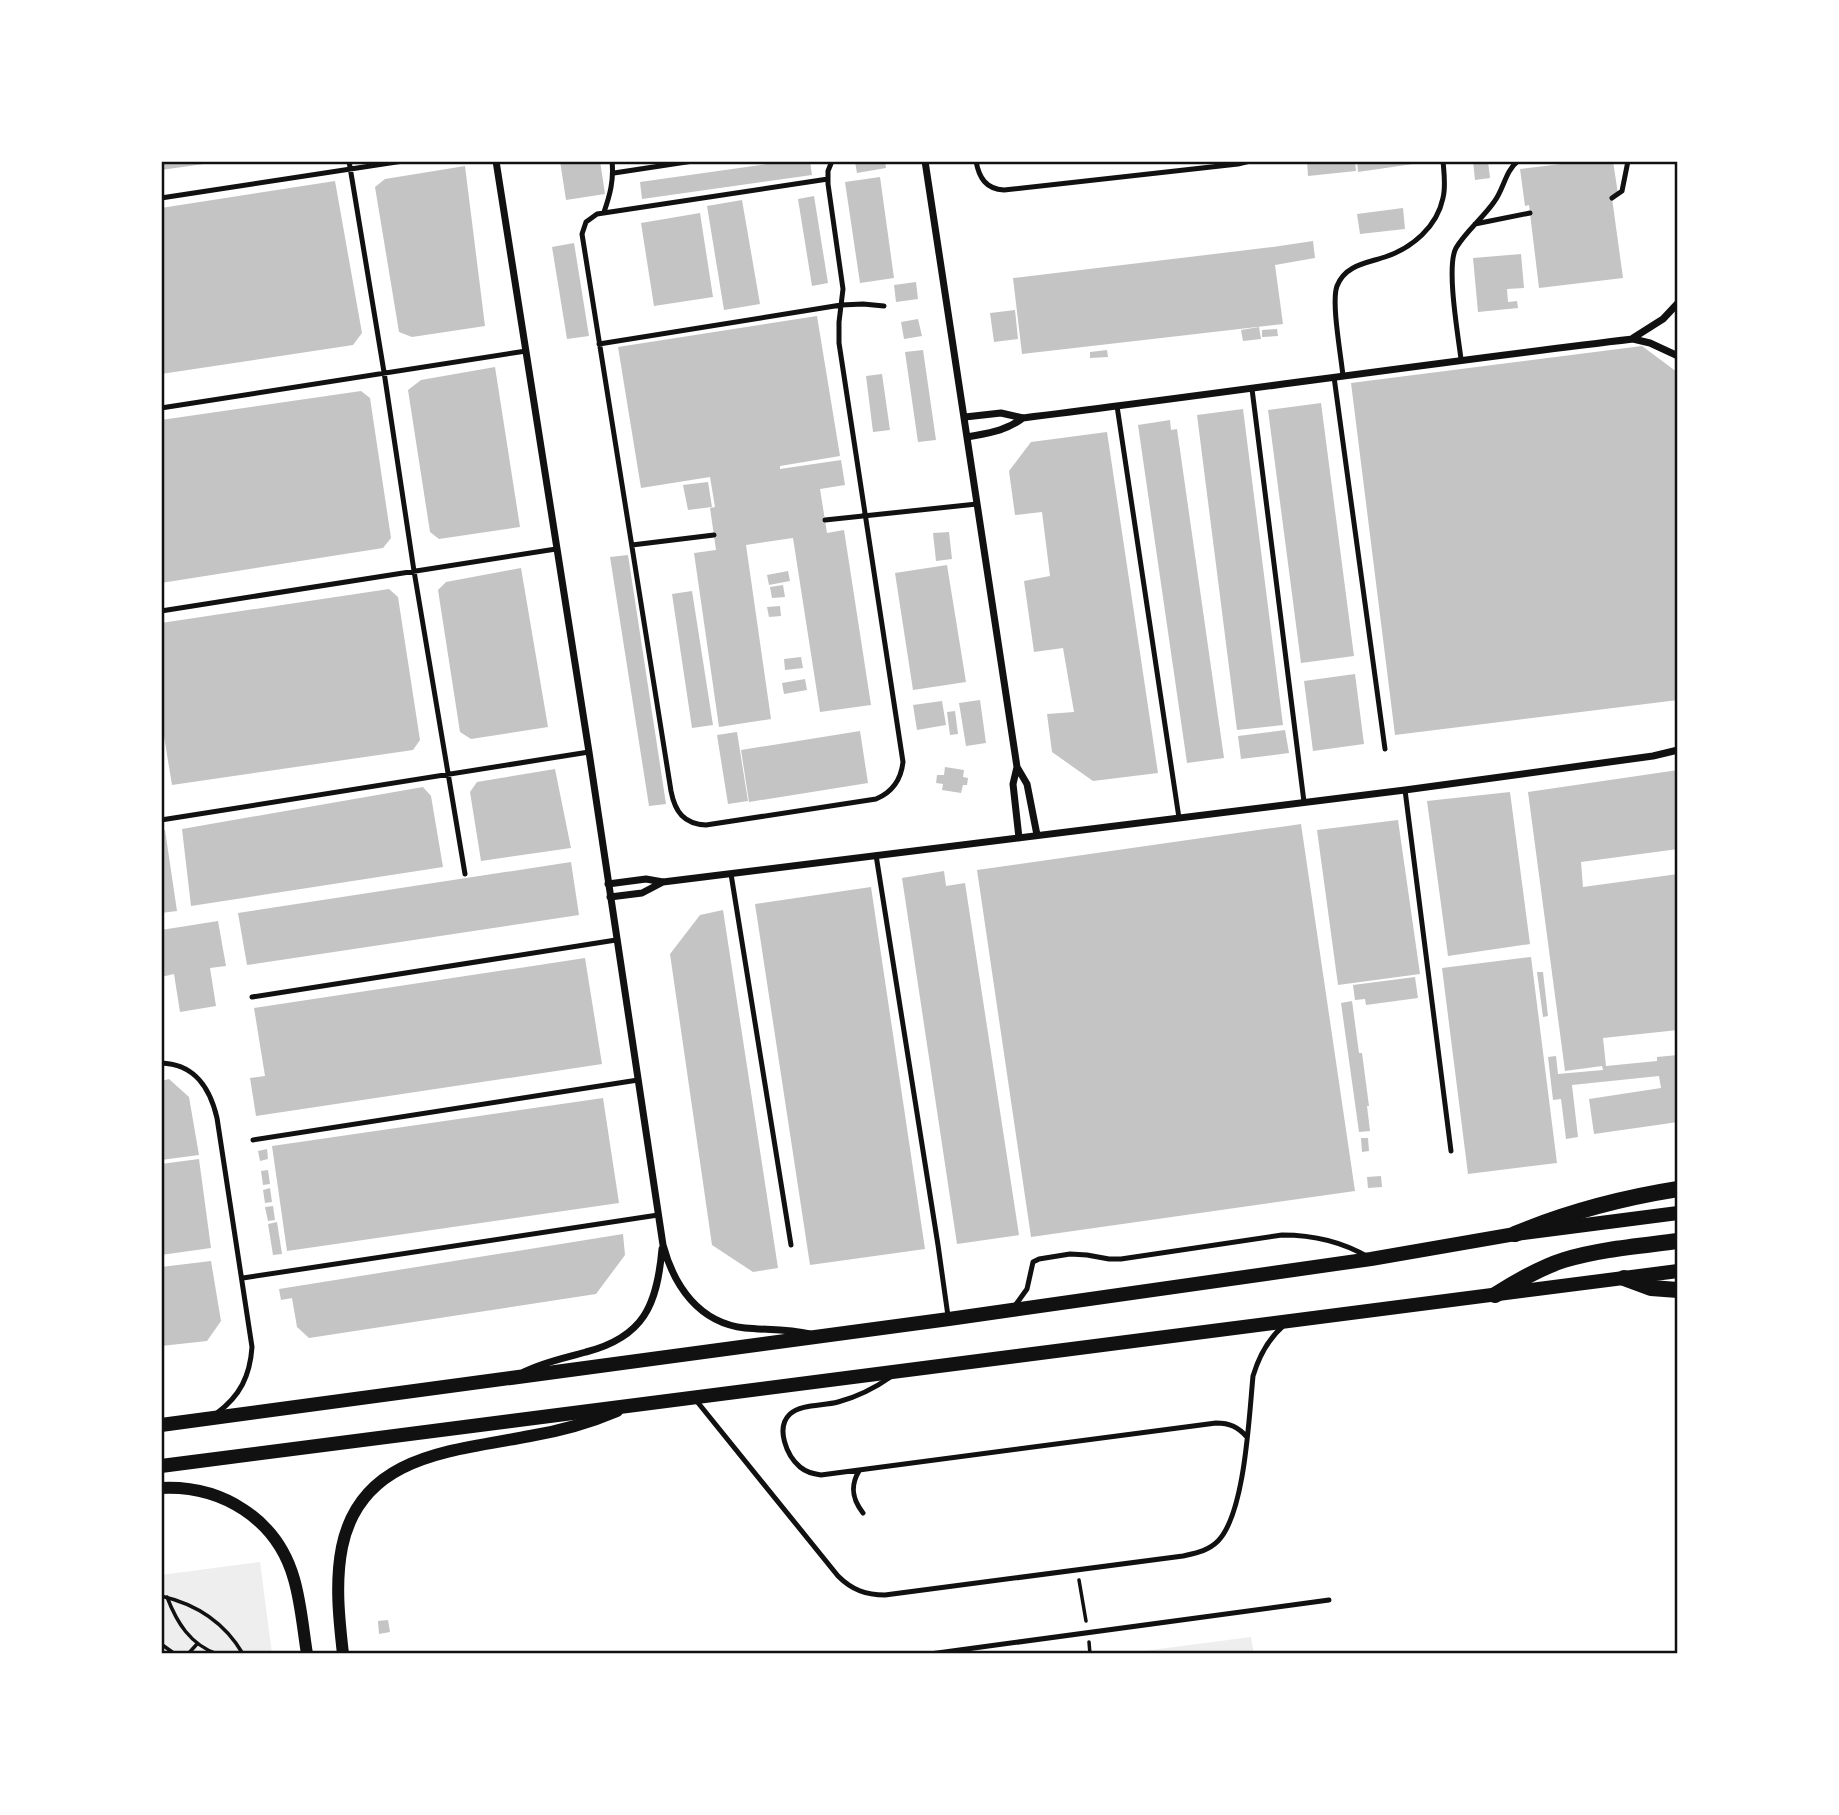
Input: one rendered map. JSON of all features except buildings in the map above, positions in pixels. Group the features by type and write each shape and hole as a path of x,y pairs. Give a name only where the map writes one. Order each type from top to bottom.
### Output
{"main road":[{"path":"1514,1234 1594,1206 1678,1189"},
{"path":"161,1425 949,1319 1371,1259 1514,1234 1678,1213"},
{"path":"1495,1295 1528,1275 1562,1261 1598,1252 1678,1241"},
{"path":"161,1466 1678,1271"},
{"path":"1625,1278 1651,1288 1678,1290"}],"street":[{"path":"496,161 663,1245 668,1263 683,1293 717,1321 732,1326 782,1329 819,1336"},
{"path":"925,161 1017,767 1013,785 1019,838"},
{"path":"1633,339 1663,319 1678,303"},
{"path":"965,417 1001,413 1023,418 1461,359 1633,339 1650,343 1678,356"},
{"path":"968,437 995,432 1023,418"},
{"path":"608,884 637,879 663,882 731,874 1405,790 1653,756 1678,750"},
{"path":"1017,767 1027,784 1037,835"},
{"path":"610,897 642,893 663,882"},
{"path":"510,1378 552,1361 604,1346 627,1335 645,1316 650,1304 658,1280 663,1245"},
{"path":"343,1654 338,1594 341,1549 354,1514 364,1498 377,1485 407,1466 439,1453 555,1431 632,1405"},
{"path":"161,1488 189,1488 220,1497 249,1513 267,1531 281,1550 293,1578 307,1654"}],"lane":[{"path":"349,161 414,572 466,874"},
{"path":"161,198 403,161"},
{"path":"604,212 614,173 612,161"},
{"path":"614,173 693,161"},
{"path":"828,179 604,212 586,222 582,234 673,801 676,810 689,822 706,825 876,799 889,792 899,779 903,762 839,343 842,278 828,179 831,161"},
{"path":"976,161 984,183 1004,190 1250,161"},
{"path":"1343,376 1334,298 1340,280 1353,267 1402,250 1428,229 1443,199 1443,161"},
{"path":"1461,359 1451,265 1455,249 1498,198 1509,171 1518,161"},
{"path":"1612,198 1622,191 1628,161"},
{"path":"1475,224 1530,213"},
{"path":"599,344 841,305 884,306"},
{"path":"161,408 526,351"},
{"path":"1334,377 1385,749"},
{"path":"1252,389 1304,802"},
{"path":"1117,406 1179,818"},
{"path":"825,520 977,504"},
{"path":"632,545 714,535"},
{"path":"161,611 556,549"},
{"path":"161,820 589,752"},
{"path":"1405,790 1451,1152"},
{"path":"876,855 949,1319"},
{"path":"731,874 791,1245"},
{"path":"252,997 616,940"},
{"path":"161,1063 179,1066 191,1072 200,1080 214,1103 252,1348 249,1371 237,1394 228,1404 205,1419"},
{"path":"254,1140 638,1080"},
{"path":"243,1278 658,1215"},
{"path":"1010,1310 1027,1289 1033,1262 1070,1254 1109,1259 1282,1235 1301,1235 1338,1242 1371,1259"},
{"path":"693,1397 838,1576 854,1589 885,1595 1183,1556 1202,1552 1216,1544 1233,1518 1237,1502 1253,1376 1257,1363 1270,1339 1290,1321"},
{"path":"902,1370 856,1396 839,1402 798,1409 787,1418 784,1424 784,1439 789,1453 799,1466 821,1475 1216,1423 1234,1425 1247,1437"},
{"path":"859,1471 853,1489 856,1502 863,1513"},
{"path":"930,1654 1329,1600"}],"path":[{"path":"1077,1570 1090,1654"},
{"path":"161,1596 191,1605 214,1619 232,1637 243,1654"},
{"path":"167,1597 181,1626 197,1644 217,1654"},
{"path":"161,1644 175,1654"},
{"path":"188,1654 197,1644"}],"shaded area":[{"path":"260,1562 272,1654 161,1654 161,1575"},
{"path":"1251,1637 1254,1654 1128,1654 1128,1653"}]}
